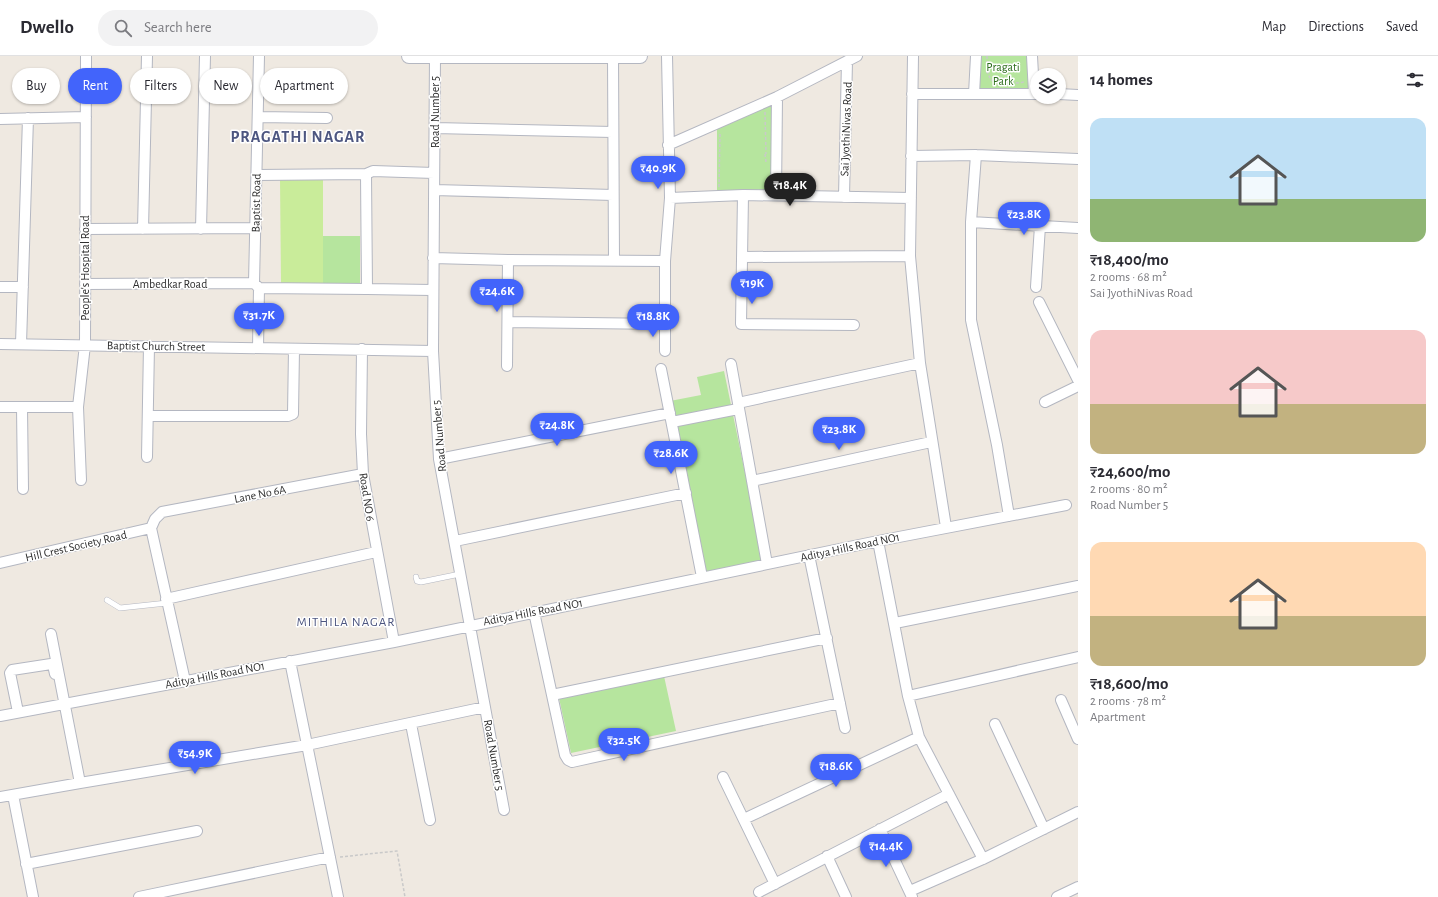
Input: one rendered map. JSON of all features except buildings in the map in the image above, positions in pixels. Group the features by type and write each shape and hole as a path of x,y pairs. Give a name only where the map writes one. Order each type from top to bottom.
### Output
{"main road":[{"path":"409,56 640,56"}],"street":[{"name":"People's Hospital Road","path":"81,480 78,407 85,345 86,56"},
{"path":"143,229 147,56"},
{"path":"201,229 205,56"},
{"name":"Baptist Road","path":"258,348 256,228 259,56"},
{"name":"Road Number 5","path":"435,56 434,258 432,290 433,351 439,459 462,574 504,810"},
{"path":"613,56 614,261"},
{"path":"665,351 665,261 670,198 667,56"},
{"path":"668,146 777,96 857,56"},
{"path":"913,56 910,256 920,363 931,442 946,527"},
{"path":"974,94 976,56"},
{"path":"1032,56 1033,68"},
{"name":"Sai JyothiNivas Road","path":"844,196 848,61"},
{"path":"912,94 1030,93"},
{"path":"1066,94 1078,95"},
{"path":"776,195 777,96"},
{"path":"258,116 327,118"},
{"path":"0,119 86,117"},
{"path":"22,344 28,118"},
{"path":"435,128 613,132"},
{"path":"911,156 976,155 1078,159"},
{"path":"976,155 971,222 971,320 997,445 1009,516"},
{"path":"257,175 366,174 373,171 434,173"},
{"path":"366,174 367,289"},
{"path":"434,190 613,195"},
{"path":"670,198 743,195 910,198"},
{"path":"743,195 741,324 854,325"},
{"path":"971,222 1078,228"},
{"path":"1036,287 1040,226"},
{"path":"86,229 256,228"},
{"path":"743,257 910,256"},
{"path":"434,258 665,261"},
{"path":"507,366 508,260"},
{"name":"Ambedkar Road","path":"85,284 432,290"},
{"path":"0,286 23,287"},
{"path":"1038,302 1078,380"},
{"path":"508,322 664,324"},
{"name":"Baptist Church Street","path":"0,344 433,351"},
{"path":"148,457 149,346"},
{"path":"148,416 288,416 293,414 294,349"},
{"name":"Road NO 6","path":"362,349 361,434 363,474 376,552 394,642"},
{"path":"439,459 738,406 920,363"},
{"path":"731,364 767,564"},
{"path":"661,369 702,577"},
{"path":"1045,402 1078,386"},
{"path":"0,407 78,407"},
{"path":"22,407 23,489"},
{"path":"752,481 931,442"},
{"name":"Lane No 6A","path":"151,528 158,515 162,512 363,474"},
{"path":"455,541 686,493"},
{"name":"Aditya Hills Road NO1","path":"0,716 394,642 946,527 1066,506"},
{"path":"151,528 185,681"},
{"name":"Hill Crest Society Road","path":"0,563 151,528"},
{"path":"878,541 895,622 908,696 919,737 983,859"},
{"path":"167,601 376,552"},
{"path":"809,555 845,728"},
{"path":"895,622 1078,586"},
{"path":"534,612 565,755 568,760 572,762 840,703"},
{"path":"51,634 63,704"},
{"path":"552,695 827,638"},
{"path":"908,696 1078,657"},
{"path":"290,661 338,897"},
{"path":"18,712 10,673 12,670 51,664 53,665 80,783"},
{"path":"1061,700 1078,739"},
{"path":"0,797 307,745 485,707"},
{"path":"411,724 430,820"},
{"path":"996,724 1044,828"},
{"path":"744,819 919,737"},
{"path":"723,777 774,884"},
{"path":"759,892 949,794"},
{"path":"13,795 33,897"},
{"path":"880,829 911,894 1078,812"},
{"path":"26,864 197,831"},
{"path":"827,856 846,897"},
{"path":"146,896 330,858"},
{"path":"1056,897 1078,887"}],"lane":[{"path":"416,577 417,581 421,582 462,574"},
{"path":"107,600 120,608 167,601"}],"path":[{"path":"987,56 987,72 991,80 1023,83 1025,79"},
{"path":"762,110 765,110 766,167"},
{"path":"721,131 719,136 719,186 721,190"},
{"path":"765,154 776,153"},
{"path":"330,858 397,851 405,897"}],"green space":[{"name":"Pragati Park","path":"978,56 1029,56 1030,91 978,90"},
{"path":"771,102 771,190 717,191 717,129"},
{"path":"323,178 323,284 281,283 280,179"},
{"path":"323,236 360,236 360,284 323,284"},
{"path":"724,371 763,560 704,572 670,401 701,395 697,377"},
{"path":"664,676 676,731 571,753 559,698"}],"district":[{"name":"PRAGATHI NAGAR","path":"298,136"},
{"name":"MITHILA NAGAR","path":"346,621"}]}
